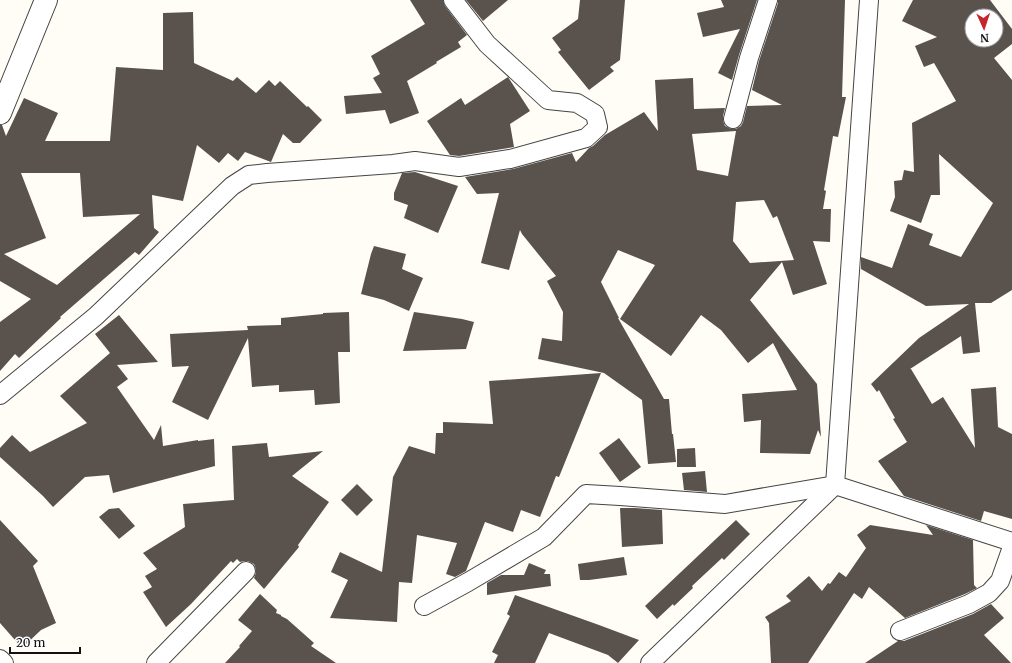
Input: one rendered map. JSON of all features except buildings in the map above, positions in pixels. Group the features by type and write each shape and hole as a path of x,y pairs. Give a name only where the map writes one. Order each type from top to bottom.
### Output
{"street":[{"path":"0,113 46,0"},
{"path":"0,395 96,316 232,186 249,176 267,173 393,164 415,161 459,167 510,159 586,138 598,127 595,114 577,103 548,100 487,44 453,0"},
{"path":"733,119 749,58 768,0"},
{"path":"650,663 835,485 869,0"},
{"path":"424,606 544,538 586,494 725,504 835,485 1012,542"},
{"path":"900,631 969,604 989,593 1000,581 1012,547"},
{"path":"156,663 246,571"},
{"path":"0,659 4,663"}]}
